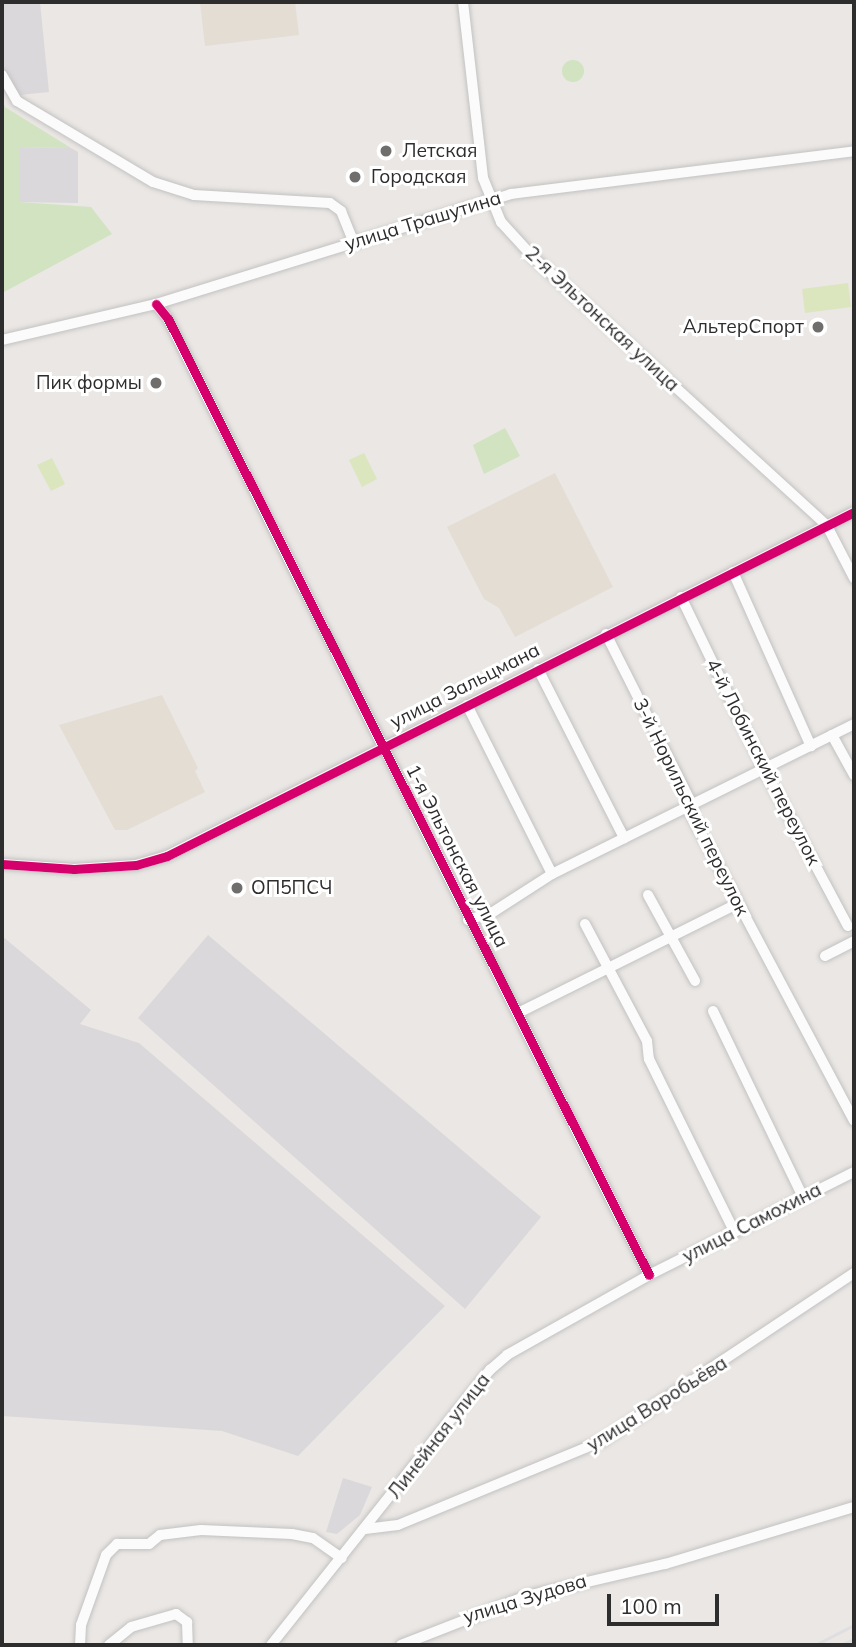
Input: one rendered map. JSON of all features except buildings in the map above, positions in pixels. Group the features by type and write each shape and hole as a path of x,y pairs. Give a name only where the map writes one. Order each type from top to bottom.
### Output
{"street":[{"name":"2-я Эльтонская улица","path":"463,2 489,200 501,222 534,258 827,526 854,578"},
{"path":"2,75 17,102 50,117 96,152 153,182 194,195 330,203 341,211 354,243"},
{"name":"улица Трашутина","path":"2,340 156,304 489,200 854,151"},
{"name":"1-я Эльтонская улица","path":"156,304 170,322 649,1276"},
{"name":"улица Зальцмана","path":"2,863 74,869 136,865 167,856 854,512"},
{"path":"733,572 811,746"},
{"name":"4-й Лобинский переулок","path":"681,597 764,769 848,926"},
{"name":"3-й Норильский переулок","path":"606,634 692,804 692,816 854,1121"},
{"path":"538,669 624,838"},
{"path":"467,705 552,874"},
{"path":"468,920 493,912 552,874 854,724"},
{"path":"832,735 854,775"},
{"path":"648,895 695,981"},
{"path":"518,1013 737,904"},
{"path":"585,924 647,1041 649,1059 734,1231"},
{"path":"825,956 853,946"},
{"path":"713,1011 803,1197"},
{"name":"улица Самохина","path":"649,1276 854,1172"},
{"name":"улица Воробьёва","path":"365,1529 398,1525 602,1441 854,1273"},
{"name":"Линейная улица","path":"271,1645 490,1370 528,1341 649,1276"},
{"name":"улица Зудова","path":"401,1645 527,1596 665,1564 854,1507"},
{"path":"80,1645 81,1625 106,1555 117,1544 149,1544 160,1535 201,1530 292,1535 313,1538 342,1558"},
{"path":"109,1645 131,1627 176,1614 187,1622 188,1645"}],"shaded area":[{"path":"2,2 40,2 49,92 20,95 10,84 2,64"},
{"path":"200,2 295,2 299,35 205,46"},
{"path":"19,147 71,148 78,152 78,203 19,202"},
{"path":"555,473 613,587 515,637 499,608 484,599 447,527"},
{"path":"162,695 198,768 195,771 205,792 127,830 115,830 59,725"},
{"path":"208,935 541,1217 465,1309 138,1018"},
{"path":"2,936 91,1010 80,1024 139,1043 445,1306 298,1456 222,1431 2,1416"},
{"path":"343,1478 372,1487 360,1515 337,1534 326,1532"}],"green space":[{"path":"573,60 581,63 584,71 581,79 573,82 565,79 562,71 565,63"},
{"path":"2,100 5,107 71,148 19,147 19,202 91,207 112,234 2,293"},
{"path":"848,283 851,307 805,313 802,289"},
{"path":"505,428 520,456 484,474 473,445"},
{"path":"364,453 377,479 362,487 349,460"},
{"path":"52,458 65,484 51,491 37,465"}],"railway":[{"path":"815,1645 854,1625"},
{"path":"841,1645 854,1639"}],"cycle path":[{"path":"156,304 168,319 649,1275"},
{"path":"2,864 74,869 136,865 167,856 854,512"}],"place":[{"name":"Летская","path":"386,151"},
{"name":"Городская","path":"355,177"},
{"name":"АльтерСпорт","path":"818,327"},
{"name":"Пик формы","path":"156,383"},
{"name":"ОП5ПСЧ","path":"237,888"}]}
